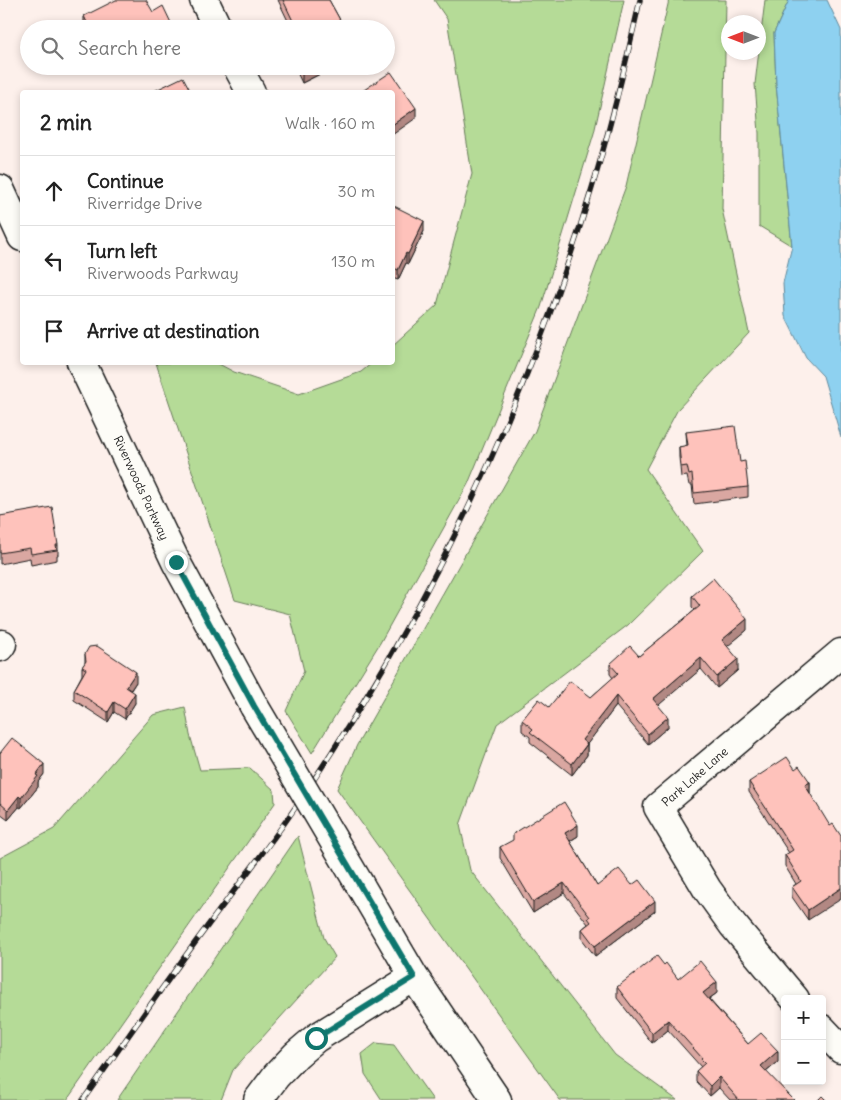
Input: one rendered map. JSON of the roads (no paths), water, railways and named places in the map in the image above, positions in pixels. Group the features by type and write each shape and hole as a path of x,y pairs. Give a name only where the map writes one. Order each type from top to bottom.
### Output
{"street":[{"path":"204,0 214,20"},
{"path":"242,75 250,90"},
{"path":"0,189 20,233"},
{"name":"Riverwoods Parkway","path":"82,365 176,562 254,706 414,977 497,1100"},
{"name":"Park Lake Lane","path":"792,995 717,904 690,863 658,807 841,653"},
{"path":"258,1100 276,1076 316,1038 414,977"},
{"path":"826,1033 841,1049"}],"water":[{"path":"789,0 827,0 841,30 841,437 823,376 806,358 785,316 783,283 792,246 776,84 774,33"}],"railway":[{"path":"83,1100 188,953 278,832 317,775 391,654 459,526 519,393 546,326 570,257 606,141 640,0"}]}
